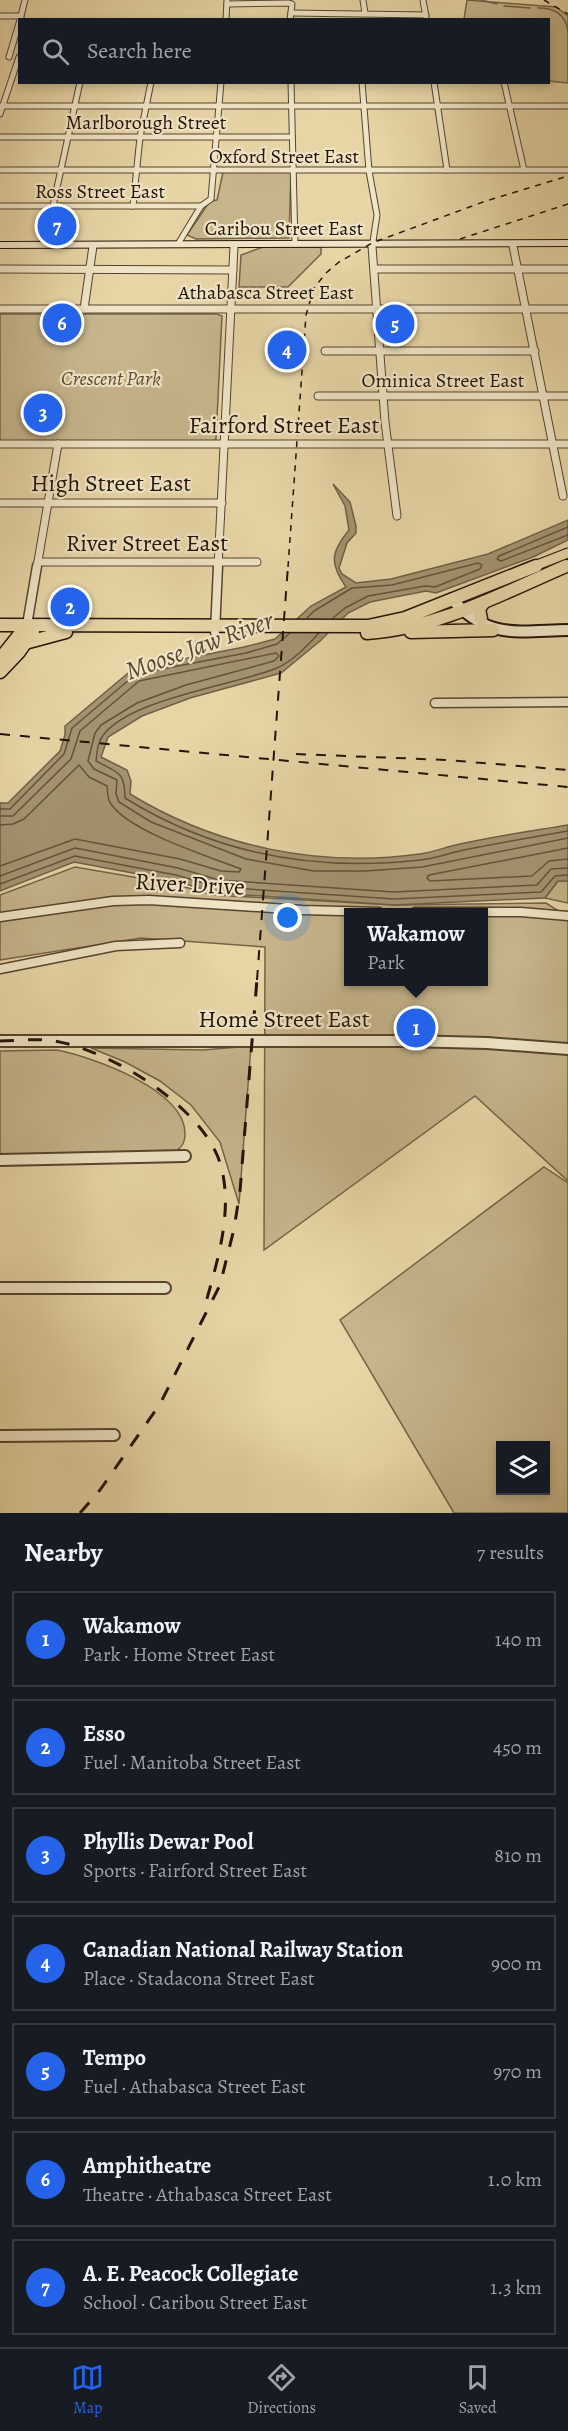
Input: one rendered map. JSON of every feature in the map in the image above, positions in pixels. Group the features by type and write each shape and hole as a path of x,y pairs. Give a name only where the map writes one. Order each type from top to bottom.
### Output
{"main road":[{"path":"357,630 405,618 568,552"},
{"path":"374,633 413,627 464,610 568,565"},
{"path":"481,619 479,609 484,602"},
{"path":"0,625 66,632 215,629"},
{"path":"25,644 27,629"},
{"path":"0,659 27,629"},
{"path":"0,632 27,629 357,630 374,633 493,630"},
{"path":"0,672 25,644 66,632"}],"street":[{"path":"20,18 25,0"},
{"path":"360,18 363,0"},
{"path":"291,13 362,13 426,17 423,0"},
{"path":"226,18 227,2 289,3 290,18"},
{"path":"0,16 18,19"},
{"path":"9,57 18,26"},
{"path":"0,57 18,57"},
{"path":"0,114 18,60"},
{"path":"54,206 80,84"},
{"path":"133,206 140,137 151,84"},
{"path":"178,244 201,206 211,199 221,84"},
{"path":"291,84 295,244"},
{"path":"362,84 369,171 377,215 373,244 377,309 388,444 397,516"},
{"path":"434,84 447,170"},
{"path":"504,84 524,170"},
{"path":"1,106 568,106"},
{"name":"Marlborough Street","path":"0,137 292,137"},
{"name":"Oxford Street East","path":"0,170 568,170"},
{"name":"Ross Street East","path":"0,206 201,206"},
{"name":"Caribou Street East","path":"0,244 568,243"},
{"path":"84,309 93,244"},
{"path":"215,629 234,244"},
{"path":"513,244 563,496"},
{"path":"0,269 233,270"},
{"path":"375,269 568,269"},
{"name":"Athabasca Street East","path":"0,309 568,309"},
{"path":"326,351 535,351"},
{"name":"Ominica Street East","path":"318,396 568,396"},
{"name":"Fairford Street East","path":"0,444 568,444"},
{"path":"27,629 58,444"},
{"name":"High Street East","path":"0,503 222,502"},
{"name":"River Street East","path":"38,562 257,562"},
{"path":"452,598 478,624 493,630 568,627"},
{"path":"464,610 495,626 568,627"},
{"path":"435,703 568,702"},
{"name":"River Drive","path":"0,917 113,901 149,900 344,911"},
{"path":"488,912 568,916"},
{"path":"0,969 116,946 180,943"},
{"name":"Home Street East","path":"0,1041 253,1039 404,1041 517,1044 568,1049"},
{"path":"0,1160 185,1156"},
{"path":"0,1288 165,1288"},
{"path":"0,1436 114,1435"}],"green space":[{"path":"467,0 556,7 568,16 568,83 550,81 550,18 464,18"},
{"path":"223,172 291,172 289,238 196,239 187,235 210,201 217,200"},
{"path":"263,247 321,247 321,254 288,287 239,287 241,255"},
{"name":"Crescent Park","path":"0,314 217,314 222,316 216,439 212,442 0,442"},
{"path":"75,867 174,884 213,895 394,905 546,903 568,917 568,1181 475,1096 264,1250 265,947 141,938 0,960 0,895"},
{"path":"558,881 568,881 568,903 545,898"},
{"path":"251,1046 239,1204 220,1142 191,1105 160,1081 125,1062 91,1048 203,1050"},
{"path":"57,1050 113,1068 153,1089 170,1102 181,1117 185,1133 184,1142 174,1152 0,1156 0,1051"},
{"path":"544,1167 568,1183 568,1513 454,1513 340,1320"}],"water":[{"path":"34,402 56,402 52,425 30,425"},
{"path":"333,484 350,502 356,526 356,533 347,543 339,568 342,574 356,583 391,579 488,554 568,520 568,540 533,557 436,593 426,591 370,602 348,613 320,641 281,673 190,698 142,716 108,737 101,757 127,770 131,781 130,794 163,812 198,828 233,840 307,855 382,858 420,854 487,838 568,825 568,881 558,881 545,898 394,905 217,893 175,881 74,862 0,891 0,803 8,803 60,751 65,726 133,669 275,639 311,606 346,587 337,571 334,558 349,530 345,506"}],"waterway":[{"path":"481,0 497,4"},
{"path":"504,6 530,8"},
{"path":"538,8 549,9 562,16 568,31"}],"railway":[{"path":"544,0 568,14"},
{"path":"288,567 306,315 314,288 339,262 372,243 483,202 568,176"},
{"path":"460,239 568,204"},
{"path":"274,760 288,566"},
{"path":"0,734 274,760"},
{"path":"296,754 447,760 568,770"},
{"path":"257,980 274,760"},
{"path":"274,760 568,787"},
{"path":"80,1513 100,1490 160,1404 220,1285 234,1229 240,1191 257,979"},
{"path":"0,1041 55,1041 103,1057 153,1086 196,1123 212,1144 221,1166 225,1200 222,1235 206,1302"}],"place":[{"name":"A. E. Peacock Collegiate","path":"57,226"},
{"name":"Amphitheatre","path":"62,323"},
{"name":"Tempo","path":"395,324"},
{"name":"Canadian National Railway Station","path":"287,350"},
{"name":"Phyllis Dewar Pool","path":"43,413"},
{"name":"Esso","path":"70,607"},
{"name":"Wakamow","path":"416,1028"}],"water label":[{"name":"Moose Jaw River","path":"199,645"}]}
